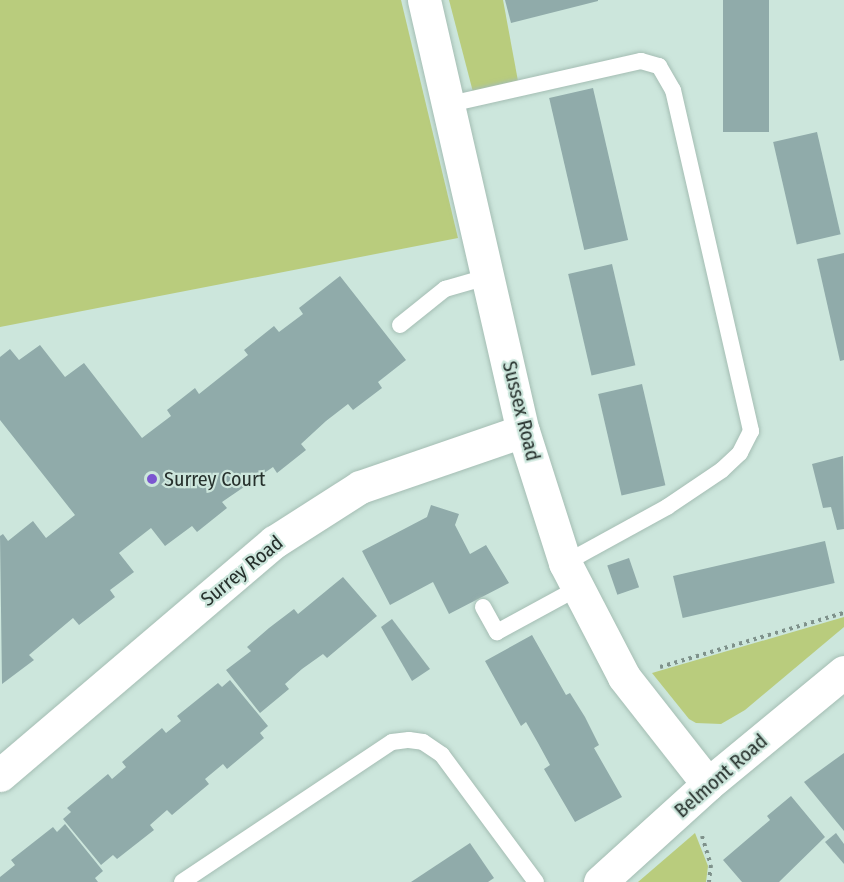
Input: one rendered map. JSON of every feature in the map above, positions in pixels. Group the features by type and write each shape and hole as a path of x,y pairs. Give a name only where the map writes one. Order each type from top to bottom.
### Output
{"street":[{"name":"Sussex Road","path":"424,0 490,276 523,431 571,576 624,677 708,784"},
{"name":"Surrey Road","path":"0,775 274,542 360,487 523,431"},
{"name":"Belmont Road","path":"600,882 708,784 844,672"}],"lane":[{"path":"450,104 640,61 659,66 672,90 751,430 740,453 722,470 661,511 496,632 483,607"},
{"path":"400,325 453,285 490,276"},
{"path":"182,882 400,740 423,742 442,755 536,882"}],"path":[{"path":"624,677 844,614"},
{"path":"681,810 699,828 704,839 711,865 710,882"}],"green space":[{"path":"0,0 401,0 458,238 0,327"},
{"path":"449,0 503,0 518,81 473,92"},
{"path":"844,617 844,627 745,710 721,724 696,723 689,719 652,673"},
{"path":"695,833 708,866 706,882 638,882"}],"building":[{"path":"505,0 598,0 598,1 511,23"},
{"path":"723,0 769,0 769,132 723,132"},
{"path":"593,88 628,240 584,250 549,98"},
{"path":"817,132 841,234 797,244 773,142"},
{"path":"844,253 844,360 840,361 817,259"},
{"path":"612,264 635,365 592,375 568,274"},
{"name":"Surrey Court","path":"340,276 406,360 378,382 382,388 353,410 348,404 326,421 301,444 306,450 277,473 273,467 222,502 227,508 197,532 192,526 165,546 151,528 119,553 134,572 110,590 115,597 79,625 73,618 29,655 34,660 2,684 0,536 3,534 8,541 33,521 46,538 75,515 0,420 0,357 10,349 19,360 40,345 65,377 84,363 142,438 171,416 167,410 195,388 199,394 248,355 244,350 274,326 279,332 303,314 299,308"},
{"path":"642,384 665,485 622,495 598,394"},
{"path":"843,456 844,529 837,530 831,507 823,508 812,464"},
{"path":"431,505 459,514 455,525 470,554 486,545 509,583 449,614 433,582 390,605 362,551 427,517"},
{"path":"825,541 835,583 683,618 673,576"},
{"path":"629,558 639,587 617,595 607,565"},
{"path":"343,577 377,616 327,658 323,654 302,669 285,684 289,689 260,713 226,670 251,651 247,647 269,628 294,609 298,614"},
{"path":"392,619 430,669 412,681 381,627"},
{"path":"532,635 566,695 570,693 585,717 599,745 594,748 622,797 575,822 544,769 550,765 538,743 526,722 521,726 485,661"},
{"path":"230,680 268,726 260,733 264,738 227,769 223,764 205,779 209,784 172,815 167,810 150,825 154,830 117,859 113,855 101,865 63,819 71,812 67,808 108,774 112,779 126,767 122,762 162,728 166,733 181,721 177,716 218,683 222,687"},
{"path":"844,753 844,831 804,782"},
{"path":"791,796 825,837 779,882 742,882 723,860 770,820 767,816"},
{"path":"65,824 103,871 95,878 98,882 0,882 0,877 15,865 11,860 53,827 57,832"},
{"path":"836,833 844,844 844,864 825,842"},
{"path":"470,843 494,878 488,882 411,882"}],"place":[{"name":"Surrey Court","path":"152,479"}]}
